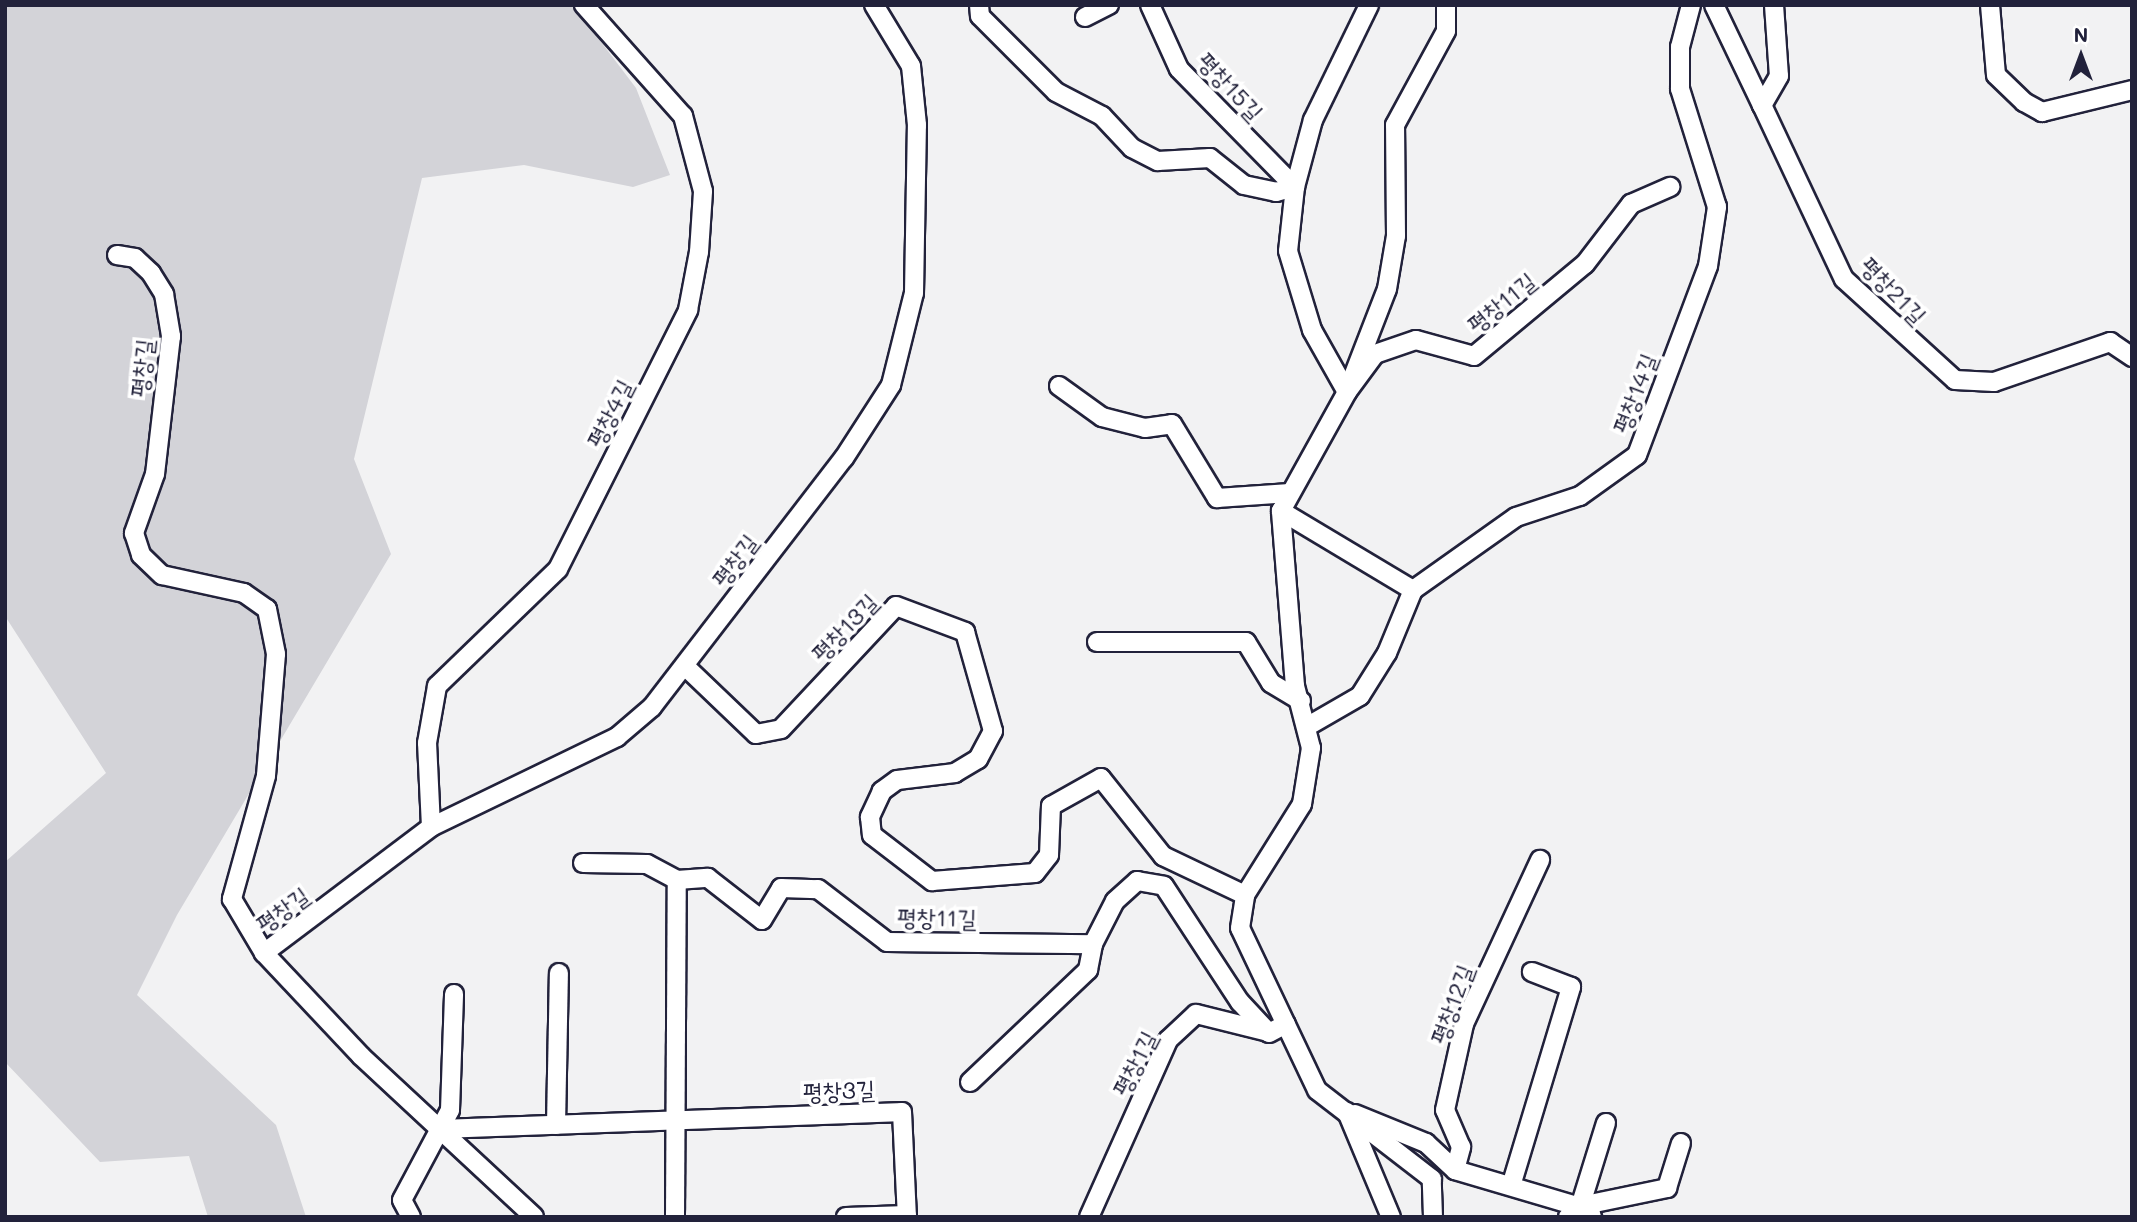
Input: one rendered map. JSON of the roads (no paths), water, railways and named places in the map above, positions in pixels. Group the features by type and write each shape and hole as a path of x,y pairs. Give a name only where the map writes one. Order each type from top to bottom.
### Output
{"street":[{"name":"평창4길","path":"431,827 427,743 437,686 558,569 688,310 699,252 703,191 683,116 584,5"},
{"name":"평창길","path":"264,953 431,827 617,737 688,669 844,458 891,385 905,345 914,293 917,125 911,66 874,5"},
{"path":"979,5 980,16 1056,92 1102,116 1132,148 1158,160 1210,158 1244,185 1276,192 1295,187"},
{"path":"1085,17 1109,5"},
{"name":"평창15길","path":"1150,5 1179,69 1295,187"},
{"path":"1347,392 1312,330 1288,251 1295,187 1314,120 1369,5"},
{"name":"평창11길","path":"1347,392 1387,289 1396,236 1395,125 1446,31 1446,5"},
{"name":"평창14길","path":"1413,590 1516,517 1580,496 1636,455 1708,266 1717,207 1680,89 1680,47 1691,5"},
{"path":"1714,5 1762,105"},
{"path":"1762,105 1779,76 1774,5"},
{"path":"1990,5 1996,75 2024,102 2042,111 2132,90"},
{"name":"평창21길","path":"1762,105 1844,279 1955,380 1994,382 2110,342 2132,357"},
{"name":"평창11길","path":"1433,1217 1432,1179 1317,1090 1240,928 1245,895 1302,804 1308,726 1288,628 1281,511 1347,392 1375,354 1416,340 1474,356 1585,264 1631,204 1670,187"},
{"name":"평창길","path":"117,255 135,258 151,273 164,294 171,336 155,474 134,533 141,555 162,575 244,593 267,609 276,676 266,776 232,899 264,953 361,1056 443,1129 534,1217"},
{"path":"1059,386 1102,417 1145,428 1172,424 1217,498 1290,493"},
{"path":"1281,511 1413,590 1387,653 1360,696 1308,726"},
{"name":"평창13길","path":"688,669 756,734 781,729 896,606 965,632 993,731 978,759 955,774 897,780 881,791 870,817 872,835 932,881 1035,873 1049,855 1051,806 1101,778 1163,856 1245,895"},
{"path":"1097,642 1246,642 1271,684 1301,701"},
{"name":"평창12길","path":"1455,1170 1461,1147 1446,1110 1464,1024 1540,860"},
{"name":"평창11길","path":"583,863 647,864 677,880 708,878 762,920 781,888 818,889 887,942 1093,944"},
{"path":"675,1217 677,880"},
{"path":"971,1082 1088,970 1093,944 1115,901 1136,881 1164,886 1240,1002 1269,1033 1286,1024"},
{"path":"1511,1186 1571,987 1532,972"},
{"path":"556,1125 559,973"},
{"path":"411,1217 402,1200 443,1129 450,1111 454,994"},
{"name":"평창1길","path":"1089,1217 1168,1040 1196,1014 1283,1037 1306,1066"},
{"name":"평창3길","path":"443,1129 902,1112 907,1216 846,1217"},
{"path":"1347,1112 1426,1143 1455,1170 1511,1186 1583,1214"},
{"path":"1347,1112 1391,1217"},
{"path":"1583,1214 1606,1123"},
{"path":"1583,1214 1590,1204 1667,1188 1681,1143"}]}
